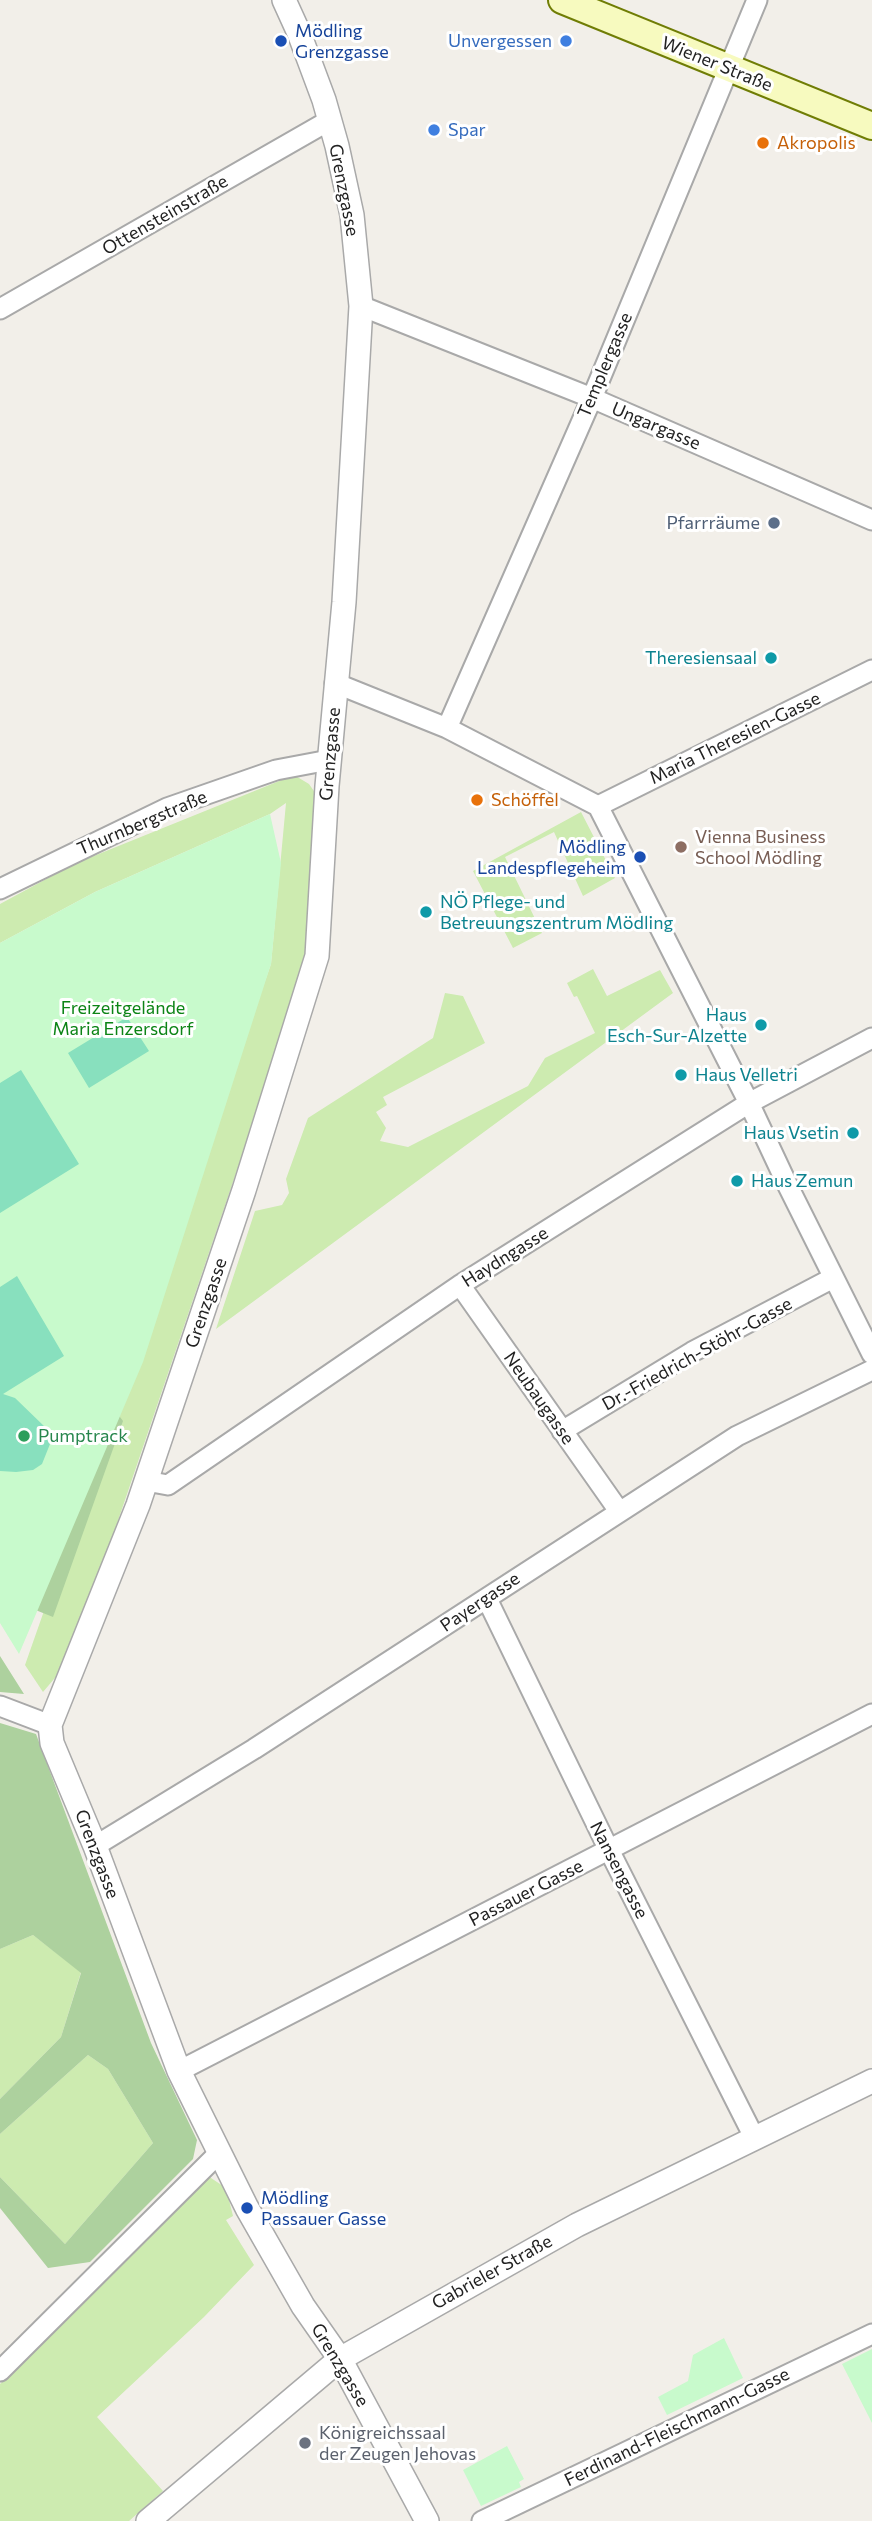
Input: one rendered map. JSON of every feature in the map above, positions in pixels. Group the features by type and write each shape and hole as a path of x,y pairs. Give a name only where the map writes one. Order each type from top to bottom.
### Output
{"main road":[{"name":"Wiener Straße","path":"562,0 872,127"}],"street":[{"name":"Grenzgasse","path":"284,0 299,33 330,120 352,215 361,306 344,601 329,760 317,956 244,1190 146,1481 50,1725 52,1743 95,1846 179,2071 219,2153 303,2306 340,2359 427,2521"},
{"name":"Templergasse","path":"447,728 592,398 757,0"},
{"name":"Ottensteinstraße","path":"0,309 330,120"},
{"name":"Ungargasse","path":"361,306 870,512"},
{"name":"Maria Theresien-Gasse","path":"598,806 872,670"},
{"path":"335,683 447,728 598,806 749,1103 872,1354"},
{"name":"Thurnbergstraße","path":"0,889 167,808 276,770 329,760"},
{"name":"Haydngasse","path":"146,1481 168,1485 460,1285 749,1103 872,1038"},
{"name":"Dr.-Friedrich-Stöhr-Gasse","path":"562,1431 692,1352 833,1278"},
{"name":"Neubaugasse","path":"460,1285 619,1511"},
{"name":"Payergasse","path":"95,1846 254,1749 737,1436 872,1370"},
{"name":"Nansengasse","path":"486,1599 755,2139"},
{"path":"0,1706 50,1725"},
{"name":"Passauer Gasse","path":"179,2071 872,1714"},
{"name":"Gabrieler Straße","path":"148,2521 340,2359 577,2225 872,2081"},
{"path":"0,2371 219,2153"},
{"name":"Ferdinand-Fleischmann-Gasse","path":"482,2521 872,2334"}],"green space":[{"path":"294,775 309,784 316,794 306,967 71,1659 43,1692 25,1665 271,964 286,803 270,814 95,892 0,943 0,904 74,864"},
{"path":"581,812 615,878 583,896 554,832 505,857 542,933 513,948 473,871"},
{"name":"Freizeitgelände Maria Enzersdorf","path":"270,814 281,863 271,964 143,1362 19,1654 0,1623 0,943 95,892"},
{"path":"593,969 607,996 660,970 673,993 216,1329 255,1211 282,1205 289,1193 286,1179 308,1118 433,1038 445,993 463,996 485,1043 383,1097 387,1105 376,1112 386,1128 380,1141 408,1147 528,1086 545,1058 595,1033 577,996 574,997 567,983"},
{"path":"127,1017 149,1051 89,1088 68,1053"},
{"path":"21,1070 79,1164 0,1213 0,1083"},
{"path":"17,1276 64,1356 3,1394 15,1398 45,1427 50,1444 42,1464 33,1470 16,1472 0,1471 0,1287"},
{"path":"104,1396 123,1421 53,1617 28,1607 0,1529"},
{"path":"0,1656 24,1694 0,1692"},
{"path":"0,1723 36,1734 151,2043 197,2140 193,2159 90,2262 48,2268 0,2208 0,2177 65,2244 153,2143 108,2069 88,2055 0,2134 0,2099 61,2037 81,1973 33,1935 0,1949"},
{"path":"33,1935 81,1972 61,2037 0,2099 0,1949"},
{"path":"88,2055 108,2069 153,2143 65,2244 0,2177 0,2134"},
{"path":"208,2176 226,2188 233,2216 226,2220 254,2265 204,2317 97,2417 163,2491 129,2521 0,2521 0,2384"},
{"path":"724,2338 743,2378 667,2415 658,2397 688,2381 693,2355"},
{"path":"872,2349 872,2423 842,2364"},
{"path":"507,2446 524,2479 519,2482 521,2487 481,2506 463,2470"}],"place":[{"name":"Mödling Grenzgasse","path":"281,41"},
{"name":"Unvergessen","path":"566,41"},
{"name":"Spar","path":"434,130"},
{"name":"Akropolis","path":"763,143"},
{"name":"Pfarrräume","path":"774,523"},
{"name":"Theresiensaal","path":"771,658"},
{"name":"Schöffel","path":"477,800"},
{"name":"Vienna Business School Mödling","path":"681,847"},
{"name":"Mödling Landespflegeheim","path":"640,857"},
{"name":"NÖ Pflege- und Betreuungszentrum Mödling","path":"426,912"},
{"name":"Haus Esch-Sur-Alzette","path":"761,1025"},
{"name":"Haus Velletri","path":"681,1075"},
{"name":"Haus Vsetin","path":"853,1133"},
{"name":"Haus Zemun","path":"737,1181"},
{"name":"Pumptrack","path":"24,1436"},
{"name":"Mödling Passauer Gasse","path":"247,2208"},
{"name":"Königreichssaal der Zeugen Jehovas","path":"305,2443"}]}
